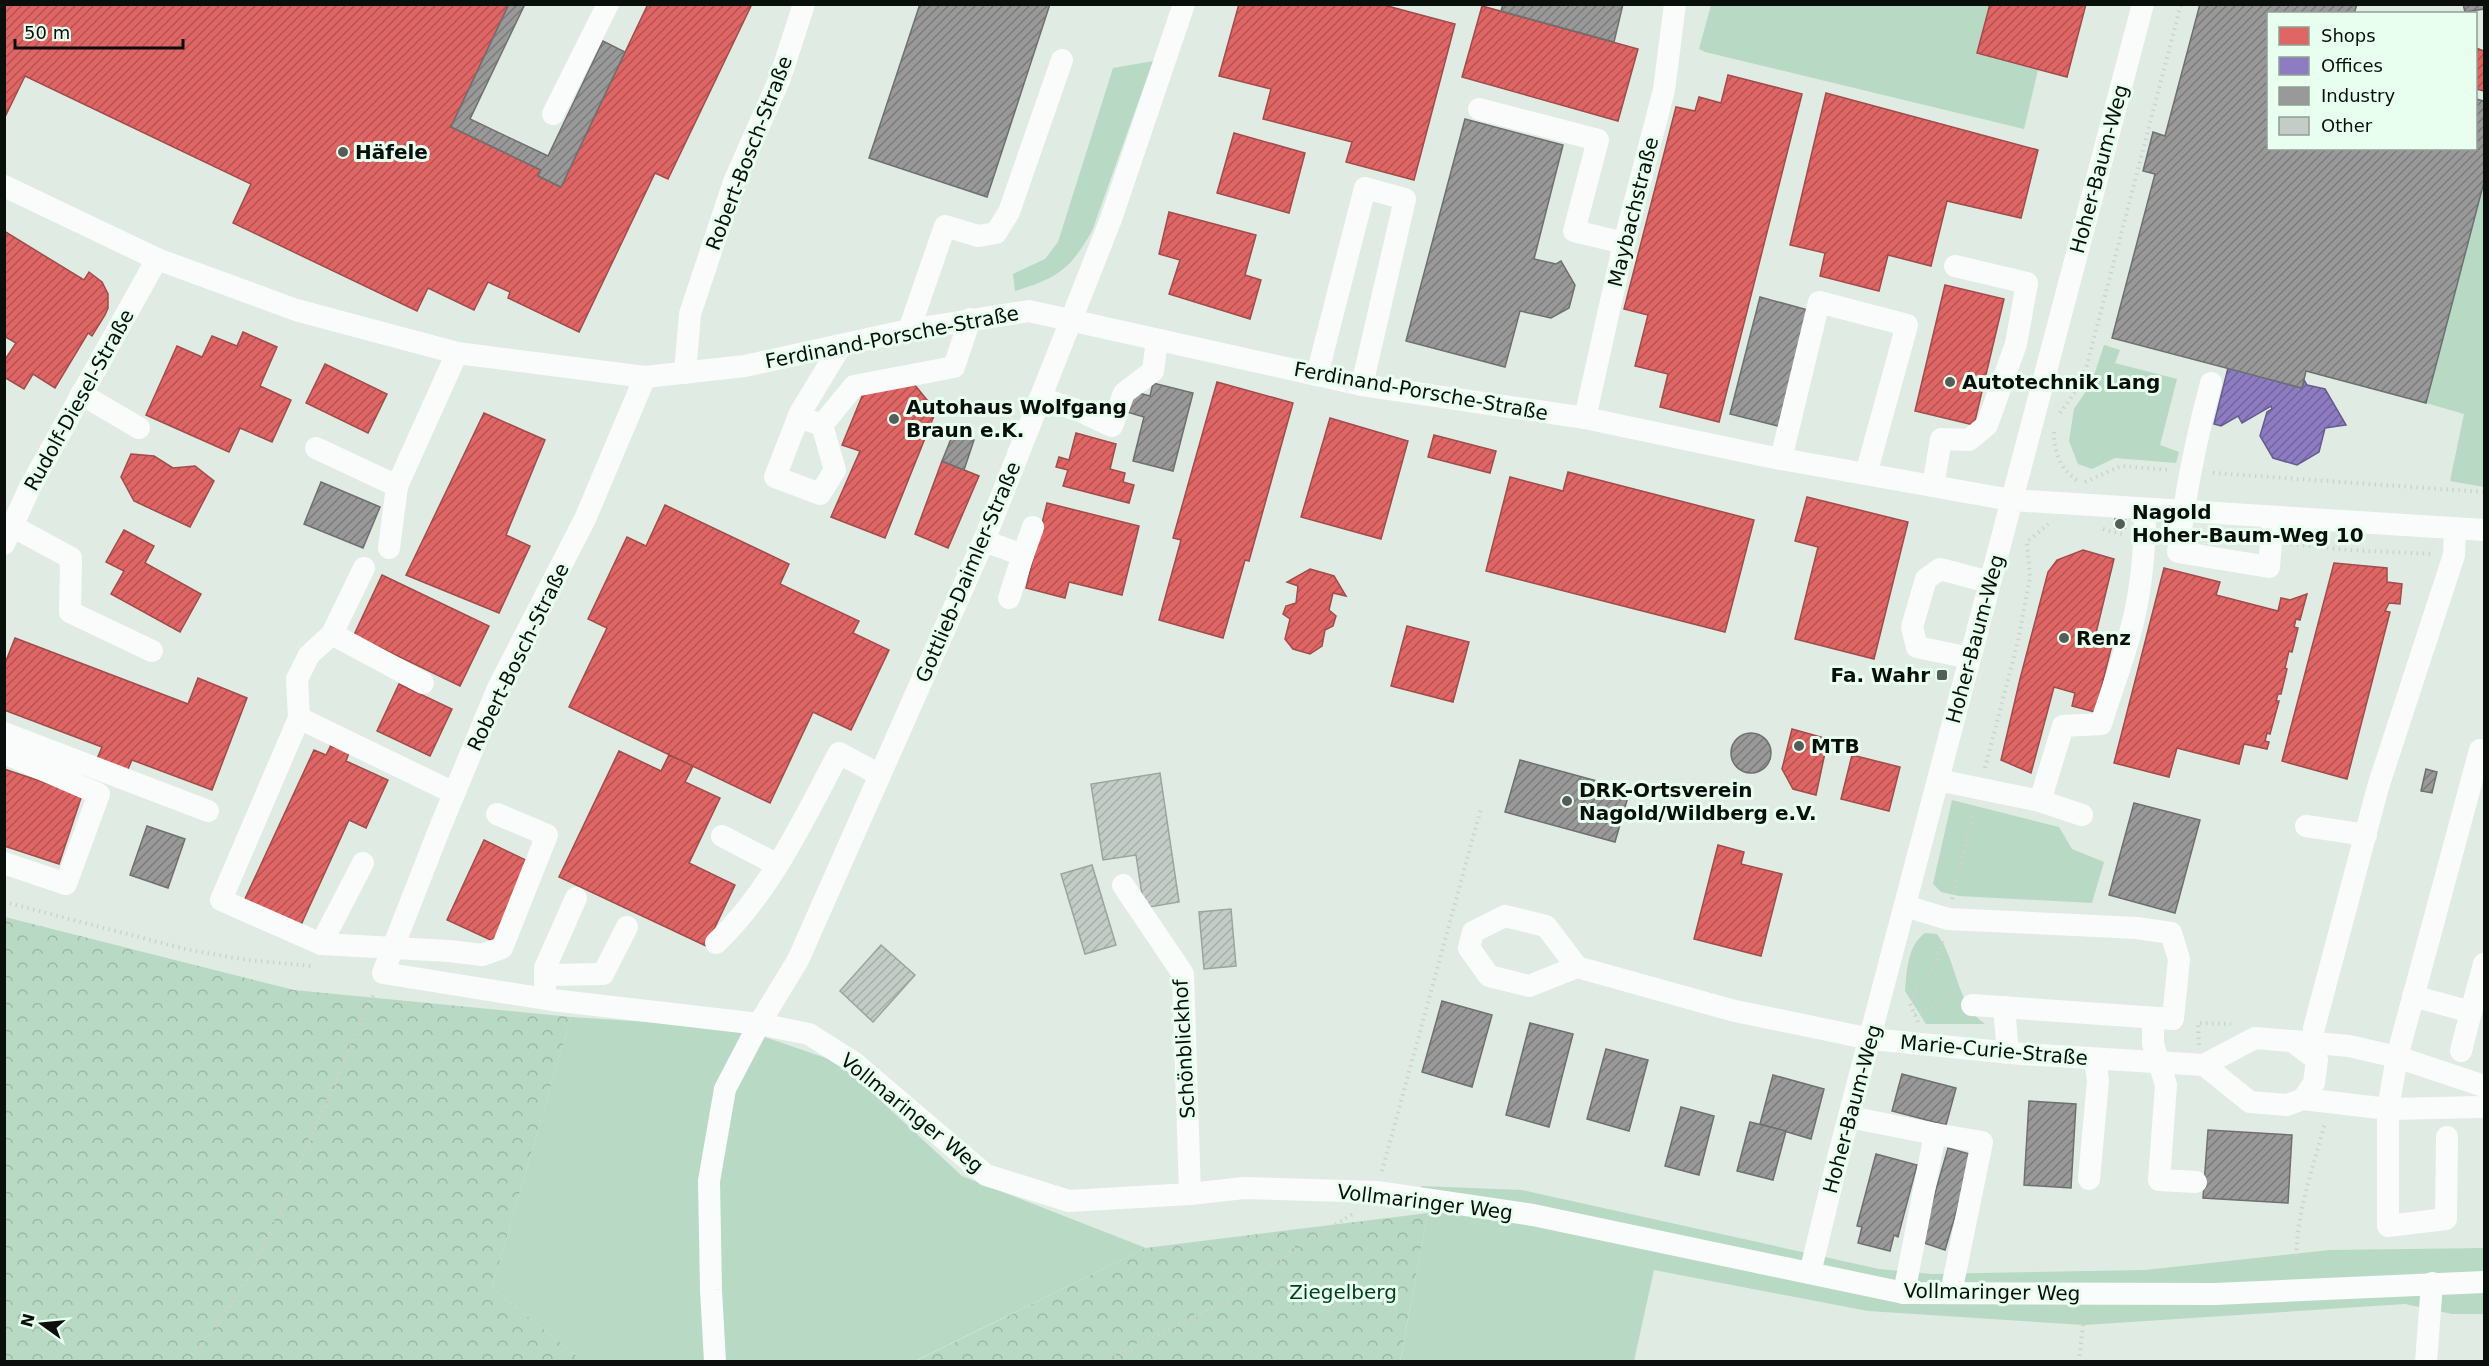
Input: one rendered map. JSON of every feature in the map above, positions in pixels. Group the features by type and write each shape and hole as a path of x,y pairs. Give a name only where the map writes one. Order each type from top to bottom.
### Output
{"street":[{"path":"554,114 608,4"},
{"name":"Robert-Bosch-Straße","path":"685,373 690,314 734,182 780,78 804,4"},
{"name":"Gottlieb-Daimler-Straße","path":"759,1024 798,960 984,541 1111,219 1184,4"},
{"name":"Maybachstraße","path":"1586,418 1624,243 1664,90 1675,4"},
{"name":"Hoher-Baum-Weg","path":"1810,1273 1989,582 2143,4"},
{"path":"909,330 945,226 978,236 996,233 1009,212 1062,60"},
{"path":"1479,109 1598,140 1574,231 1624,243"},
{"name":"Ferdinand-Porsche-Straße","path":"4,186 157,259 296,309 457,353 645,377 745,366 909,330 1029,311 1362,385 1586,418 1781,459 2011,500 2484,530"},
{"path":"1317,375 1365,188 1405,199 1362,385"},
{"name":"Rudolf-Diesel-Straße","path":"8,535 30,487 157,259"},
{"path":"1933,486 1941,439 1969,440 1988,425 2016,344 2027,283 1955,266"},
{"path":"1781,459 1819,302 1907,325 1866,474"},
{"path":"822,425 854,386 954,367 970,319"},
{"path":"1040,398 1080,411 1112,426 1124,393 1153,371 1156,340"},
{"path":"822,425 835,470 820,494 775,477 799,417 840,346"},
{"path":"389,548 396,486 457,353"},
{"name":"Robert-Bosch-Straße","path":"383,973 498,688 585,519 645,377"},
{"path":"2211,383 2182,512 2178,552 2269,567 2269,544 2273,518"},
{"path":"81,394 139,428"},
{"path":"799,417 822,425"},
{"path":"316,448 396,486"},
{"path":"2040,801 2062,726 2101,724 2130,635 2139,587 2145,536 2145,509"},
{"path":"1009,598 1033,527"},
{"path":"2314,1029 2378,787 2454,555 2455,529"},
{"path":"8,535 71,558 70,612 152,651"},
{"path":"984,541 1023,555"},
{"path":"364,568 332,634 309,655 297,679 298,718 221,900 321,944 393,947 482,955 502,948 547,835 497,814"},
{"path":"1970,658 1917,647 1912,627 1926,579 1940,569 1989,582"},
{"path":"332,634 423,683"},
{"path":"298,718 454,793"},
{"path":"4,733 208,811"},
{"path":"2447,1137 2446,1220 2388,1226 2388,1109 2397,1057 2480,750"},
{"path":"4,753 99,794 66,884 4,863"},
{"path":"716,943 749,907 796,834 839,753 880,775"},
{"path":"1938,780 2040,801 2082,815"},
{"path":"2306,826 2366,835"},
{"path":"722,836 776,864"},
{"path":"321,944 363,862"},
{"name":"Schönblickhof","path":"1123,885 1183,974 1190,1194"},
{"path":"545,999 545,968 576,898"},
{"path":"1905,906 1948,919 2137,928 2171,933 2179,959 2173,1019 1972,1005"},
{"path":"545,975 603,974 627,927"},
{"path":"2461,1051 2484,964"},
{"name":"Marie-Curie-Straße","path":"1577,968 1735,1011 1871,1039 2008,1053 2204,1065"},
{"name":"Vollmaringer Weg","path":"383,973 545,999 759,1024 809,1034 856,1064 986,1175 1069,1201 1190,1194 1244,1188 1377,1192 1533,1215 1904,1293 2215,1294 2484,1282"},
{"path":"2413,996 2471,1012"},
{"path":"2004,1007 2008,1053"},
{"path":"2152,1018 2153,1044 2166,1085 2159,1180 2196,1182"},
{"path":"715,1362 709,1181 725,1089 759,1024"},
{"path":"2484,1086 2397,1057 2349,1046 2255,1038 2204,1065 2250,1102 2287,1105 2303,1099 2388,1109 2484,1107"},
{"path":"2292,1041 2317,1060 2313,1083 2303,1099"},
{"path":"2089,1179 2098,1081 2095,1059"},
{"path":"1849,1117 1982,1142 1951,1293"},
{"path":"1904,1293 1935,1134"},
{"path":"2426,1362 2432,1283"}],"path":[{"path":"2058,419 2068,399 2078,388 2087,364 2181,4"},
{"path":"2055,428 2054,448 2059,462 2073,478 2082,483 2121,466 2484,492"},
{"path":"1925,1044 1910,1004 1916,989 1937,963 2020,630 2030,577 2027,542 2043,528 2058,521"},
{"path":"2096,524 2110,533 2145,536"},
{"path":"2269,544 2454,555"},
{"path":"1104,1362 1228,1299 1295,1248 1373,1201 1482,808"},
{"path":"4,902 189,950 248,960 316,966"},
{"path":"183,1362 227,1310 273,1226 383,973"},
{"path":"2301,1290 2296,1254 2300,1222 2330,1102"},
{"path":"2079,1362 2085,1293"}],"green space":[{"path":"1711,5 1990,5 1977,53 2038,70 2024,129 1705,52 1699,49"},
{"path":"1153,61 1092,231 1077,255 1061,271 1042,282 1015,291 1013,274 1045,259 1058,242 1113,68"},
{"path":"2484,182 2484,487 2450,481 2464,414 2426,403"},
{"path":"2104,345 2120,350 2115,363 2177,379 2160,445 2179,452 2176,463 2115,458 2092,469 2078,464 2069,441 2074,409 2091,384"},
{"path":"1952,800 2059,827 2072,849 2104,862 2092,903 1959,896 1941,892 1933,884"},
{"path":"5,917 294,990 571,1017 492,1288 583,1361 5,1361"},
{"path":"1925,933 1937,934 1949,957 1962,994 1975,1015 1985,1024 1926,1024 1905,991 1911,952 1919,938"},
{"path":"571,1017 739,1028 840,1063 962,1176 1146,1248 915,1361 583,1361 492,1288"},
{"path":"1421,1186 1522,1190 1879,1269 1932,1274 2145,1270 2330,1250 2484,1248 2484,1314 2452,1314 2405,1304 2084,1325 1868,1311 1654,1270 1634,1361 1400,1362 1428,1213"},
{"name":"Ziegelberg","path":"1428,1213 1400,1361 916,1361 1146,1248"}],"building: Shops":[{"name":"Häfele","path":"4,4 509,4 451,127 541,170 538,176 561,187 648,4 752,4 668,179 655,173 579,332 508,298 510,292 488,282 474,310 428,288 417,311 233,223 251,184 25,76 4,119"},
{"path":"1239,4 1380,4 1455,24 1414,180 1346,162 1352,142 1263,119 1271,89 1219,76"},
{"path":"1990,4 2086,4 2067,77 1977,53"},
{"path":"1482,6 1638,49 1618,121 1462,77"},
{"path":"2477,48 2484,51 2484,91 2477,89"},
{"path":"1728,75 1802,94 1719,422 1660,407 1668,374 1635,366 1648,315 1624,309 1676,107 1695,111 1699,97 1721,103"},
{"path":"1826,93 2038,150 2021,218 1947,201 1931,266 1888,255 1879,291 1820,276 1825,253 1790,245"},
{"path":"1234,133 1305,153 1289,213 1217,193"},
{"path":"1169,212 1256,235 1245,275 1261,280 1250,319 1169,294 1180,260 1159,254"},
{"path":"4,231 84,280 89,272 102,282 108,294 108,308 105,315 92,336 88,333 55,388 33,374 24,389 4,377 4,361 16,343 4,336"},
{"path":"1945,285 2004,299 1974,425 1915,411"},
{"path":"243,332 277,347 260,386 291,400 272,442 240,428 229,452 146,415 177,346 202,357 212,336 237,346"},
{"path":"325,364 387,394 368,433 306,403"},
{"path":"1217,382 1293,403 1249,561 1245,560 1223,638 1159,620 1181,540 1173,538"},
{"path":"914,384 936,411 885,538 831,517 860,451 842,445 863,394"},
{"path":"484,413 545,440 506,535 530,546 499,613 406,575"},
{"path":"1330,418 1408,441 1381,539 1301,517"},
{"path":"1076,433 1116,444 1110,469 1125,473 1123,482 1134,485 1129,503 1063,486 1068,470 1056,467 1059,457 1069,460"},
{"path":"1434,435 1496,451 1490,473 1428,457"},
{"path":"131,454 154,456 173,468 195,466 214,481 190,527 134,501 121,477"},
{"path":"942,461 979,476 948,548 915,534"},
{"path":"1568,472 1754,520 1725,632 1486,571 1510,477 1563,491"},
{"path":"1807,497 1908,522 1874,659 1795,639 1818,547 1795,541"},
{"path":"1047,503 1139,526 1122,595 1069,582 1065,598 1026,588"},
{"path":"665,505 789,564 780,584 859,621 853,633 889,650 851,730 813,712 770,803 569,707 607,628 588,619 627,537 646,546"},
{"path":"124,530 154,546 145,563 201,594 180,632 111,594 124,571 106,562"},
{"path":"2083,550 2114,559 2095,637 2113,641 2095,712 2072,706 2075,693 2054,687 2031,773 2001,760 2048,572 2057,560"},
{"path":"2334,563 2387,568 2387,582 2402,584 2400,604 2389,603 2385,611 2390,612 2347,779 2282,761"},
{"path":"2164,568 2220,582 2216,595 2278,611 2281,598 2290,600 2307,594 2300,620 2296,619 2294,627 2298,628 2292,652 2289,651 2285,668 2287,669 2281,694 2278,694 2276,701 2279,701 2270,734 2267,733 2265,741 2269,742 2267,749 2244,744 2239,764 2177,748 2169,777 2114,763"},
{"path":"1310,569 1334,576 1346,596 1333,593 1329,610 1336,616 1333,626 1325,630 1322,646 1310,654 1293,649 1285,639 1290,619 1283,614 1286,606 1296,603 1298,586 1287,582"},
{"path":"382,575 489,626 460,686 354,635"},
{"path":"1407,626 1469,642 1453,702 1391,686"},
{"path":"15,638 188,704 198,678 247,698 212,790 132,760 124,778 94,766 102,747 4,710 4,666"},
{"path":"399,684 452,709 430,756 377,731"},
{"path":"1792,729 1828,739 1816,795 1793,789 1782,769"},
{"path":"331,745 349,753 346,761 388,780 366,828 349,820 300,927 244,901 314,750 326,755"},
{"path":"619,751 661,771 669,755 693,766 685,782 720,798 689,863 735,885 706,946 559,877"},
{"path":"1852,755 1900,767 1889,811 1841,799"},
{"path":"4,769 82,795 59,864 4,846"},
{"path":"484,840 532,863 495,942 447,920"},
{"path":"1718,845 1744,852 1741,864 1782,874 1761,956 1694,939"}],"building: Offices":[{"path":"2228,368 2302,388 2304,380 2307,385 2325,389 2346,425 2325,428 2319,452 2297,465 2273,458 2260,436 2267,412 2272,409 2271,406 2242,423 2238,416 2221,426 2214,424"}],"building: Industry":[{"path":"509,4 525,4 470,119 548,156 603,41 625,52 561,187 538,176 541,170 451,127"},
{"path":"920,4 1050,4 987,197 869,158"},
{"path":"1503,4 1623,4 1614,42 1501,11"},
{"path":"2200,4 2357,4 2355,12 2267,12 2267,150 2477,150 2477,99 2484,101 2484,182 2426,403 2306,371 2302,388 2112,338 2155,174 2143,171 2153,132 2165,136"},
{"path":"2463,4 2484,4 2484,9 2465,12"},
{"path":"1465,119 1563,145 1534,259 1556,264 1561,261 1575,285 1569,308 1551,318 1520,311 1505,367 1406,341"},
{"path":"1760,297 1808,310 1778,426 1730,414"},
{"path":"1153,383 1193,393 1173,471 1133,461 1144,417 1127,412 1130,398 1139,393 1150,396"},
{"path":"953,434 974,440 964,470 942,461"},
{"path":"321,482 380,507 363,548 304,524"},
{"name":"Nagold Hoher-Baum-Weg 10","path":"2115,519 2125,520 2125,528 2115,528"},
{"path":"1751,733 1759,734 1765,739 1770,745 1770,761 1765,767 1759,772 1751,773 1743,772 1737,767 1732,761 1731,753 1732,745 1737,739 1743,734"},
{"name":"DRK-Ortsverein Nagold/Wildberg e.V.","path":"1520,760 1630,790 1615,842 1505,812"},
{"path":"2426,769 2437,772 2432,793 2421,791"},
{"path":"2134,803 2200,820 2175,913 2109,895"},
{"path":"147,826 185,839 168,888 130,875"},
{"path":"1442,1001 1492,1015 1472,1087 1422,1072"},
{"path":"1530,1023 1573,1034 1549,1127 1506,1115"},
{"path":"1606,1049 1648,1060 1629,1131 1587,1119"},
{"path":"1902,1074 1956,1088 1946,1125 1892,1111"},
{"path":"1773,1075 1824,1089 1811,1139 1760,1124"},
{"path":"2029,1101 2076,1104 2071,1188 2024,1185"},
{"path":"1681,1107 1714,1116 1699,1175 1665,1166"},
{"path":"1750,1122 1786,1131 1773,1180 1737,1171"},
{"path":"2208,1130 2292,1135 2288,1203 2203,1198"},
{"path":"1948,1148 1973,1155 1945,1250 1921,1242"},
{"path":"1876,1154 1917,1165 1898,1237 1894,1235 1890,1251 1858,1243 1862,1227 1857,1226"}],"building: Other":[{"path":"1160,773 1179,902 1144,908 1136,855 1103,860 1091,784"},
{"path":"1092,865 1116,945 1085,954 1061,874"},
{"path":"1231,909 1236,966 1204,969 1199,912"},
{"path":"881,945 915,975 873,1022 840,991"}],"place":[{"name":"Häfele","path":"343,152"},
{"name":"Autotechnik Lang","path":"1950,382"},
{"name":"Autohaus Wolfgang Braun e.K.","path":"894,419"},
{"name":"Nagold Hoher-Baum-Weg 10","path":"2120,524"},
{"name":"Renz","path":"2064,638"},
{"name":"Fa. Wahr","path":"1942,675"},
{"name":"MTB","path":"1799,746"},
{"name":"DRK-Ortsverein Nagold/Wildberg e.V.","path":"1567,801"}]}
